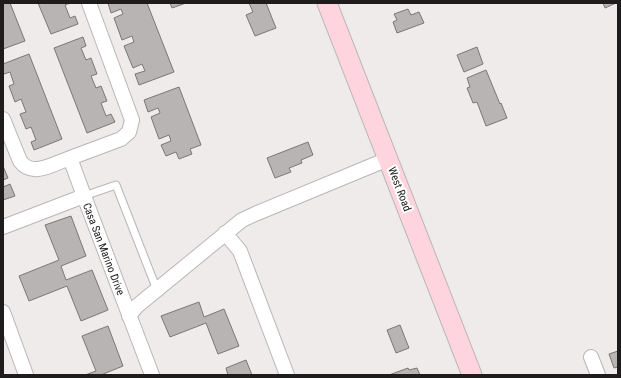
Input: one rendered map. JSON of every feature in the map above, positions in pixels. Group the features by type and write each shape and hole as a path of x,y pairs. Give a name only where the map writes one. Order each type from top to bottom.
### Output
{"street":[{"path":"3,119 23,166 34,170 41,169 121,139 129,132 132,120 89,3"},
{"name":"West Road","path":"328,3 472,375"},
{"path":"70,158 84,196"},
{"path":"129,316 137,306 242,220 388,159"},
{"name":"Casa San Marino Drive","path":"3,227 84,196 152,375"},
{"path":"225,233 240,251 287,375"},
{"path":"3,312 26,375"},
{"path":"591,357 598,375"}],"lane":[{"path":"84,196 116,185 157,290"}],"building":[{"path":"3,3 10,3 25,41 3,49"},
{"path":"38,3 70,3 65,5 70,18 75,16 78,24 51,34"},
{"path":"108,3 147,3 174,72 139,85 135,74 145,71 142,64 133,68 124,46 134,42 132,36 122,40 114,18 123,14 121,9 111,13"},
{"path":"170,3 186,3 172,8"},
{"path":"249,3 266,3 276,28 255,36 246,15 253,12"},
{"path":"603,3 616,3 605,8"},
{"path":"408,9 411,15 419,12 424,23 397,33 393,22 397,20 394,14"},
{"path":"83,37 86,46 81,48 86,60 91,58 97,74 91,76 96,88 101,86 107,101 101,103 106,116 111,114 115,122 87,133 54,48"},
{"path":"477,47 483,64 464,72 457,55"},
{"path":"29,54 62,139 34,150 31,142 36,140 31,127 26,129 20,114 26,112 21,99 15,102 9,86 14,84 10,72 4,74 3,71 3,64"},
{"path":"486,70 507,118 486,126 477,102 473,103 467,88 470,87 467,78"},
{"path":"179,87 201,145 190,149 192,154 179,159 176,152 166,156 161,145 171,141 169,135 159,139 151,117 160,113 158,108 148,112 144,100"},
{"path":"308,142 313,155 301,160 302,163 289,168 291,172 275,178 267,158"},
{"path":"3,166 8,178 3,180"},
{"path":"10,184 15,196 3,200 3,187"},
{"path":"71,216 86,256 61,266 66,280 92,270 108,310 81,321 67,286 29,301 19,276 59,260 45,225"},
{"path":"199,302 204,317 224,309 239,346 218,354 206,323 170,337 161,316"},
{"path":"400,325 409,348 396,353 387,330"},
{"path":"108,326 123,366 101,375 85,375 96,371 82,336"},
{"path":"618,351 618,367 614,368 609,354"},
{"path":"246,360 252,375 228,375 226,368"},
{"path":"408,368 409,370 417,368 420,375 389,375"}]}
